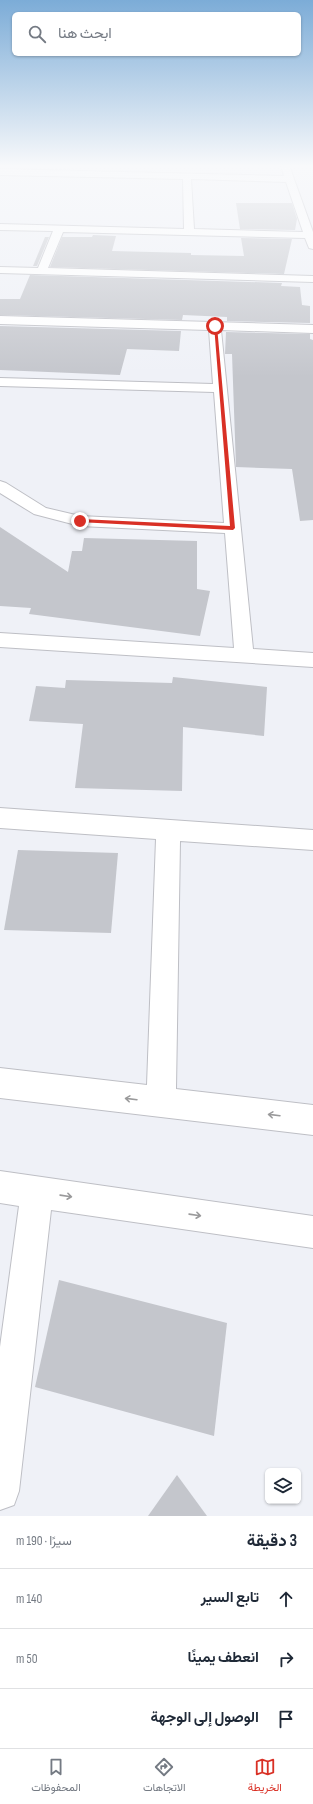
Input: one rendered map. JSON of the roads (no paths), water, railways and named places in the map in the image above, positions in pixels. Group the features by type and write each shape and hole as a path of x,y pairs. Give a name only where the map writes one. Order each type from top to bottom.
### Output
{"street":[{"path":"42,271 56,236"},
{"path":"311,236 313,246"},
{"path":"0,270 313,279"},
{"path":"0,320 313,329"},
{"path":"215,326 244,656"},
{"path":"0,382 220,388"},
{"path":"0,486 40,511 80,521 233,528"},
{"path":"0,640 313,660"},
{"path":"0,818 313,840"},
{"path":"160,1102 168,830"},
{"path":"0,1084 313,1120"},
{"path":"0,1187 313,1232"},
{"path":"0,1491 37,1192"}]}
